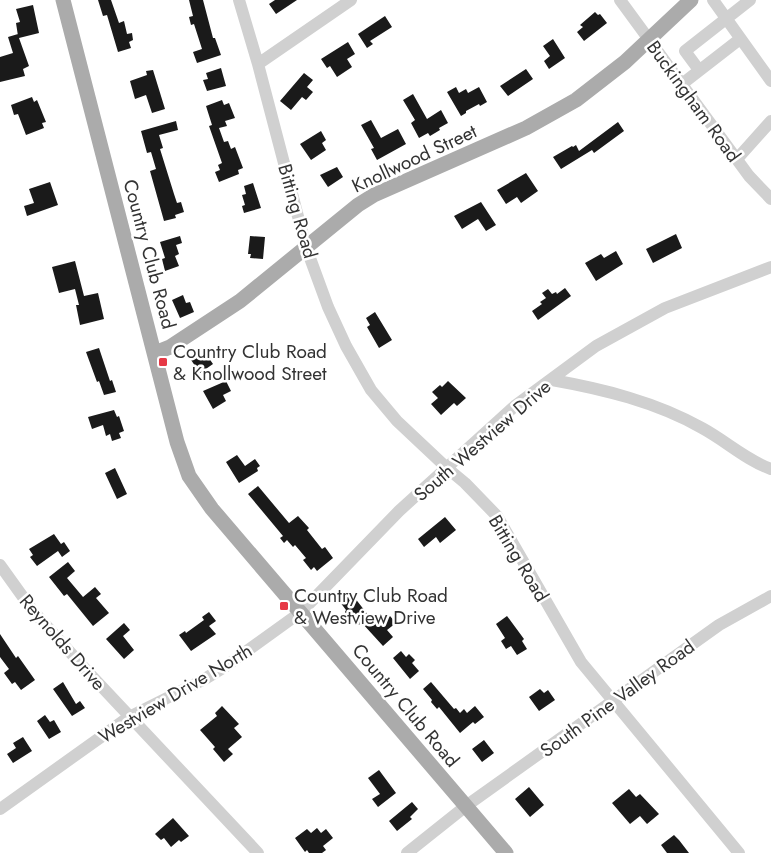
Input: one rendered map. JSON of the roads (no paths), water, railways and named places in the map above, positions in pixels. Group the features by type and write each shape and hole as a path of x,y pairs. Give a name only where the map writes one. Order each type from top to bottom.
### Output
{"main road":[{"name":"Country Club Road","path":"63,0 177,442 189,476 212,509 506,853"},
{"name":"Knollwood Street","path":"154,353 170,347 240,301 358,205 374,195 526,128 576,100 625,62 691,0"}],"street":[{"name":"Bitting Road","path":"239,0 258,64 306,247 328,307 346,346 371,390 397,421 465,483 497,516 581,662 740,853"},
{"path":"258,64 351,0"},
{"name":"Buckingham Road","path":"620,0 749,176 771,199"},
{"path":"713,0 771,80"},
{"path":"699,70 685,51 750,0"},
{"path":"682,84 740,39"},
{"path":"737,159 771,121"},
{"name":"South Westview Drive","path":"301,612 399,511 516,405 596,346 665,308 771,267"},
{"path":"552,380 596,388 644,402 700,427 757,464 771,470"},
{"name":"Reynolds Drive","path":"0,565 33,610 130,717 258,853"},
{"name":"South Pine Valley Road","path":"407,853 466,806 719,625 771,596"},
{"name":"Westview Drive North","path":"0,809 130,717 203,680 226,666 301,612"}],"place":[{"name":"Country Club Road & Knollwood Street","path":"163,362"},
{"name":"Country Club Road & Westview Drive","path":"284,606"}]}
